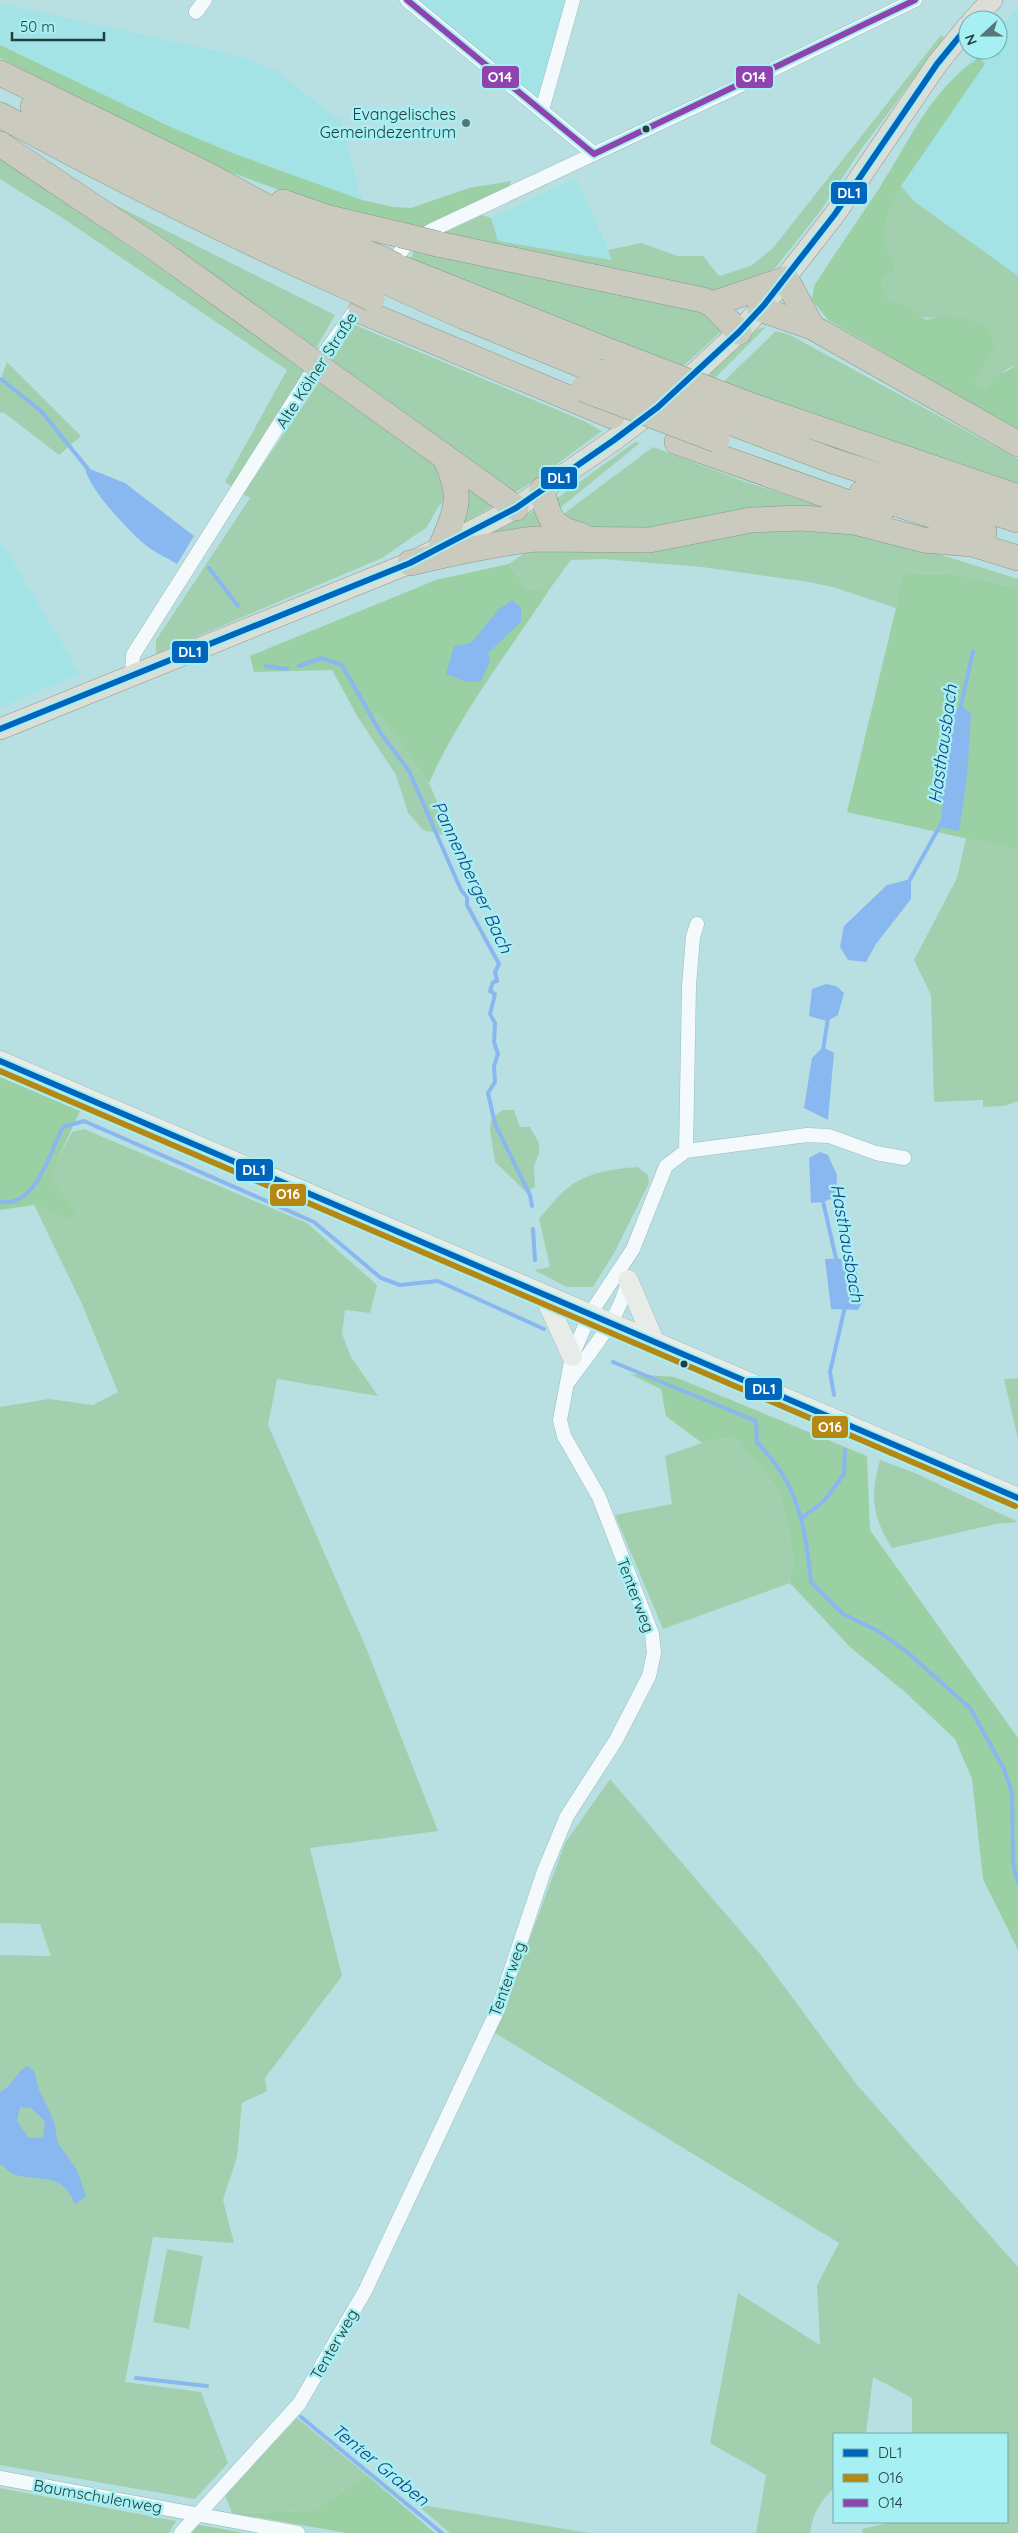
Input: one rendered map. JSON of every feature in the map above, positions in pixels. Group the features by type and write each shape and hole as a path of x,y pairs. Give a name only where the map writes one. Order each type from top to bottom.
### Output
{"highway":[{"path":"0,73 208,175 302,226 371,286"},
{"path":"0,88 95,142 271,230 612,416 677,442 972,544 1018,558"},
{"path":"0,115 88,163 265,250 371,286 614,353 747,404 1018,497"},
{"path":"0,132 153,212 464,317 589,380 724,432 834,483 1018,542"},
{"path":"0,144 148,243 516,508"},
{"path":"208,175 329,218 438,244 703,300 712,304 739,332"},
{"path":"712,304 786,279 812,327"},
{"path":"760,309 812,327 1018,444"},
{"path":"724,432 860,470 1018,520"},
{"path":"441,547 454,515 458,495 454,477 444,456"},
{"path":"542,490 547,511 555,524 565,531 600,540"},
{"path":"410,563 473,548 526,540 631,541 666,538 751,520 794,518 854,522 924,540 972,544"}],"main road":[{"path":"982,10 992,0"},
{"path":"0,729 410,563 516,508 658,407 739,332 786,279 835,214 937,64 958,38"},
{"path":"0,1061 1018,1498"},
{"path":"628,1280 654,1341"},
{"path":"545,1296 572,1356"}],"street":[{"path":"196,12 205,0"},
{"path":"408,0 594,154"},
{"path":"542,110 573,0"},
{"name":"Alte Kölner Straße","path":"132,675 133,656 321,358 345,322 408,244 432,230 915,0"},
{"path":"686,1151 689,986 693,937 697,924"},
{"path":"633,1249 666,1166 686,1151 807,1135 829,1136 876,1153 904,1158"},
{"name":"Tenterweg","path":"568,1384 611,1323 622,1300 628,1280 633,1249"},
{"name":"Tenterweg","path":"181,2533 196,2514 299,2404 365,2291 498,2009 544,1872 567,1816 616,1740 650,1676 654,1653 652,1634 599,1497 561,1428 560,1411 568,1384 572,1356 590,1314 633,1249"},
{"name":"Baumschulenweg","path":"0,2478 298,2533"}],"shaded area":[{"path":"418,0 569,0 539,99"},
{"path":"0,3 239,56 277,71 333,116 341,118 362,200 235,154 173,128 0,45"},
{"path":"1018,8 1018,276 915,202 893,179 953,79 971,60 1008,60 1008,18"},
{"path":"576,178 613,260 464,236 491,218"},
{"path":"85,467 125,483 194,536 177,564 155,552 127,528 100,496 87,475"},
{"path":"0,540 80,674 0,707"},
{"path":"512,600 521,607 521,622 488,653 490,661 481,681 467,682 446,674 454,646 471,643 499,609"},
{"path":"960,705 971,713 967,777 959,831 940,827 943,802 935,801 947,773 950,716"},
{"path":"911,879 911,899 876,944 866,962 848,960 840,947 844,926 887,885"},
{"path":"826,984 836,986 844,993 838,1015 827,1021 809,1016 812,989"},
{"path":"823,1047 834,1053 828,1120 804,1108 812,1058"},
{"path":"820,1152 828,1155 837,1175 836,1197 823,1202 811,1203 809,1158"},
{"path":"854,1258 863,1301 858,1310 831,1309 825,1259"},
{"path":"27,2066 34,2071 39,2090 54,2121 58,2143 77,2170 86,2196 75,2204 70,2194 58,2183 51,2180 14,2174 0,2164 0,2092 8,2087","holes":["20,2107 31,2108 45,2121 43,2138 29,2138 17,2121"]}],"green space":[{"path":"941,35 944,38 862,148 819,213 776,267 745,288 714,294 439,235 482,215 491,218 498,241 612,260 608,250 641,243 678,256 703,256 719,276 751,266 773,248"},
{"path":"0,45 173,128 235,154 362,200 393,207 411,208 469,188 511,181 509,187 419,229 338,211 216,167 0,58"},
{"path":"976,60 981,60 985,64 901,186 885,225 884,234 888,253 896,261 894,274 887,275 881,284 889,299 902,304 926,320 939,316 965,318 987,328 997,347 975,382 987,388 993,378 1018,365 1018,431 828,320 812,300 814,286 880,187 923,116 948,84"},
{"path":"0,159 45,187 306,371 233,487 225,482 287,370 64,219 0,179"},
{"path":"77,186 335,315 314,352"},
{"path":"901,186 915,202 1018,276 1018,365 1007,369 987,388 975,382 997,347 939,316 931,318 918,316 889,299 881,284 887,275 894,274 896,261 888,253 884,234 885,225"},
{"path":"415,250 703,309 723,330 679,370 409,261"},
{"path":"355,325 584,421 602,431 534,481 509,496 330,363"},
{"path":"766,327 710,383 702,380 758,329"},
{"path":"776,331 790,335 1018,459 1018,490 718,387"},
{"path":"7,362 81,436 59,455 3,412 0,413 0,381"},
{"path":"319,382 423,452 437,468 451,493 438,507 427,527 382,558 156,654 156,640 250,498 243,494"},
{"path":"635,442 640,443 555,512 556,499"},
{"path":"653,447 746,482 828,508 675,529 581,530 558,518"},
{"path":"462,484 501,502 454,528"},
{"path":"539,508 543,522 539,527 472,543"},
{"path":"810,526 913,546 1018,579 1018,588 955,574 901,573 896,608 836,588 809,582 702,567 602,559 571,560 549,590 526,588 509,564 534,546"},
{"path":"509,564 526,588 549,590 469,709 429,783 378,713 359,719 332,670 254,672 250,656 436,580"},
{"path":"901,573 955,574 1018,588 1018,850 847,812 896,608"},
{"path":"378,713 429,783 453,837 423,830 408,813 396,775 359,719"},
{"path":"966,838 1018,850 1018,1101 1004,1106 983,1107 983,1100 934,1102 931,995 914,960 957,878"},
{"path":"0,1077 80,1111 49,1178 78,1212 71,1221 34,1205 0,1210"},
{"path":"502,1110 514,1110 520,1127 530,1127 539,1143 539,1154 534,1166 535,1187 526,1192 495,1162 490,1130 491,1120"},
{"path":"84,1129 307,1223 377,1285 370,1313 345,1310 342,1334 351,1357 378,1396 277,1379 268,1425 367,1650 438,1831 310,1848 342,1976 265,2078 267,2091 242,2103 237,2157 223,2200 234,2243 153,2237 125,2382 201,2392 228,2463 195,2499 0,2465 0,1955 51,1956 40,1924 0,1923 0,1407 49,1399 93,1405 118,1392 82,1304 34,1205 71,1221 78,1212 48,1178 72,1132"},
{"path":"637,1167 648,1175 649,1183 614,1253 593,1287 567,1287 534,1270 550,1267 539,1218 559,1196 578,1181 597,1173"},
{"path":"630,1374 675,1377 867,1456 870,1530 1018,1738 1018,1950 983,1879 972,1779 955,1739 905,1692 850,1647 790,1583 794,1561 780,1492 734,1437 702,1443 666,1416 661,1389"},
{"path":"1018,1378 1018,1439 1004,1379"},
{"path":"734,1437 780,1492 794,1561 790,1583 663,1629 615,1515 672,1504 665,1456 702,1443"},
{"path":"880,1460 915,1473 1018,1522 996,1524 892,1548 880,1526 875,1506 875,1485"},
{"path":"610,1779 761,1955 857,2085 1018,2267 1018,2533 862,2533 862,2529 887,2523 1008,2523 1008,2433 912,2433 912,2398 873,2377 866,2433 833,2433 833,2489 824,2498 818,2509 810,2533 756,2533 766,2475 710,2443 738,2293 820,2345 817,2285 839,2243 495,2033 565,1843"},
{"path":"167,2249 203,2256 189,2329 153,2322"},
{"path":"297,2418 367,2475 313,2511 232,2513 225,2495"},
{"path":"367,2475 435,2533 347,2533 232,2513 313,2511"},
{"path":"0,2488 176,2521 169,2533 0,2533"},
{"path":"416,2504 589,2533 450,2533"},
{"path":"194,2524 245,2533 189,2533"}],"waterway":[{"name":"Pannenberger Bach","path":"1,379 41,411 88,469"},
{"name":"Pannenberger Bach","path":"209,568 238,606"},
{"name":"Hasthausbach","path":"960,710 973,651"},
{"name":"Pannenberger Bach","path":"299,666 321,658 342,665 380,732 409,771 461,890 467,897 467,905 499,964 495,972 497,981 493,982 490,991 495,994 490,1014 495,1023 494,1042 498,1054 494,1066 495,1082 488,1093 495,1124 530,1195 532,1206"},
{"name":"Pannenberger Bach","path":"266,666 287,669"},
{"name":"Hasthausbach","path":"908,883 941,824"},
{"name":"Hasthausbach","path":"823,1050 828,1018"},
{"path":"0,1202 13,1201 23,1196 33,1187 47,1163 63,1127 84,1121 314,1222 381,1278 400,1285 438,1281 544,1329"},
{"name":"Hasthausbach","path":"822,1197 837,1263"},
{"name":"Pannenberger Bach","path":"533,1229 535,1260"},
{"name":"Hasthausbach","path":"834,1395 830,1372 845,1307"},
{"path":"613,1362 756,1421 757,1443 782,1474 798,1507 803,1525 811,1582 843,1614 878,1631 907,1652 970,1708 1004,1769 1012,1793 1013,1864 1018,1883"},
{"name":"Hasthausbach","path":"801,1519 824,1501 844,1474 845,1450"},
{"name":"Tenter Graben","path":"136,2378 207,2386"},
{"name":"Tenter Graben","path":"301,2417 442,2533"}],"transit line":[{"name":"O14","path":"407,0 594,154"},
{"name":"O14","path":"594,154 915,0"},
{"name":"DL1","path":"0,729 410,563 516,508 614,440 658,407 739,332 764,305 835,214 937,64 958,38"},
{"name":"DL1","path":"0,1061 1018,1498"},
{"name":"O16","path":"0,1071 1015,1506"}],"place":[{"name":"Evangelisches Gemeindezentrum","path":"466,123"}]}
